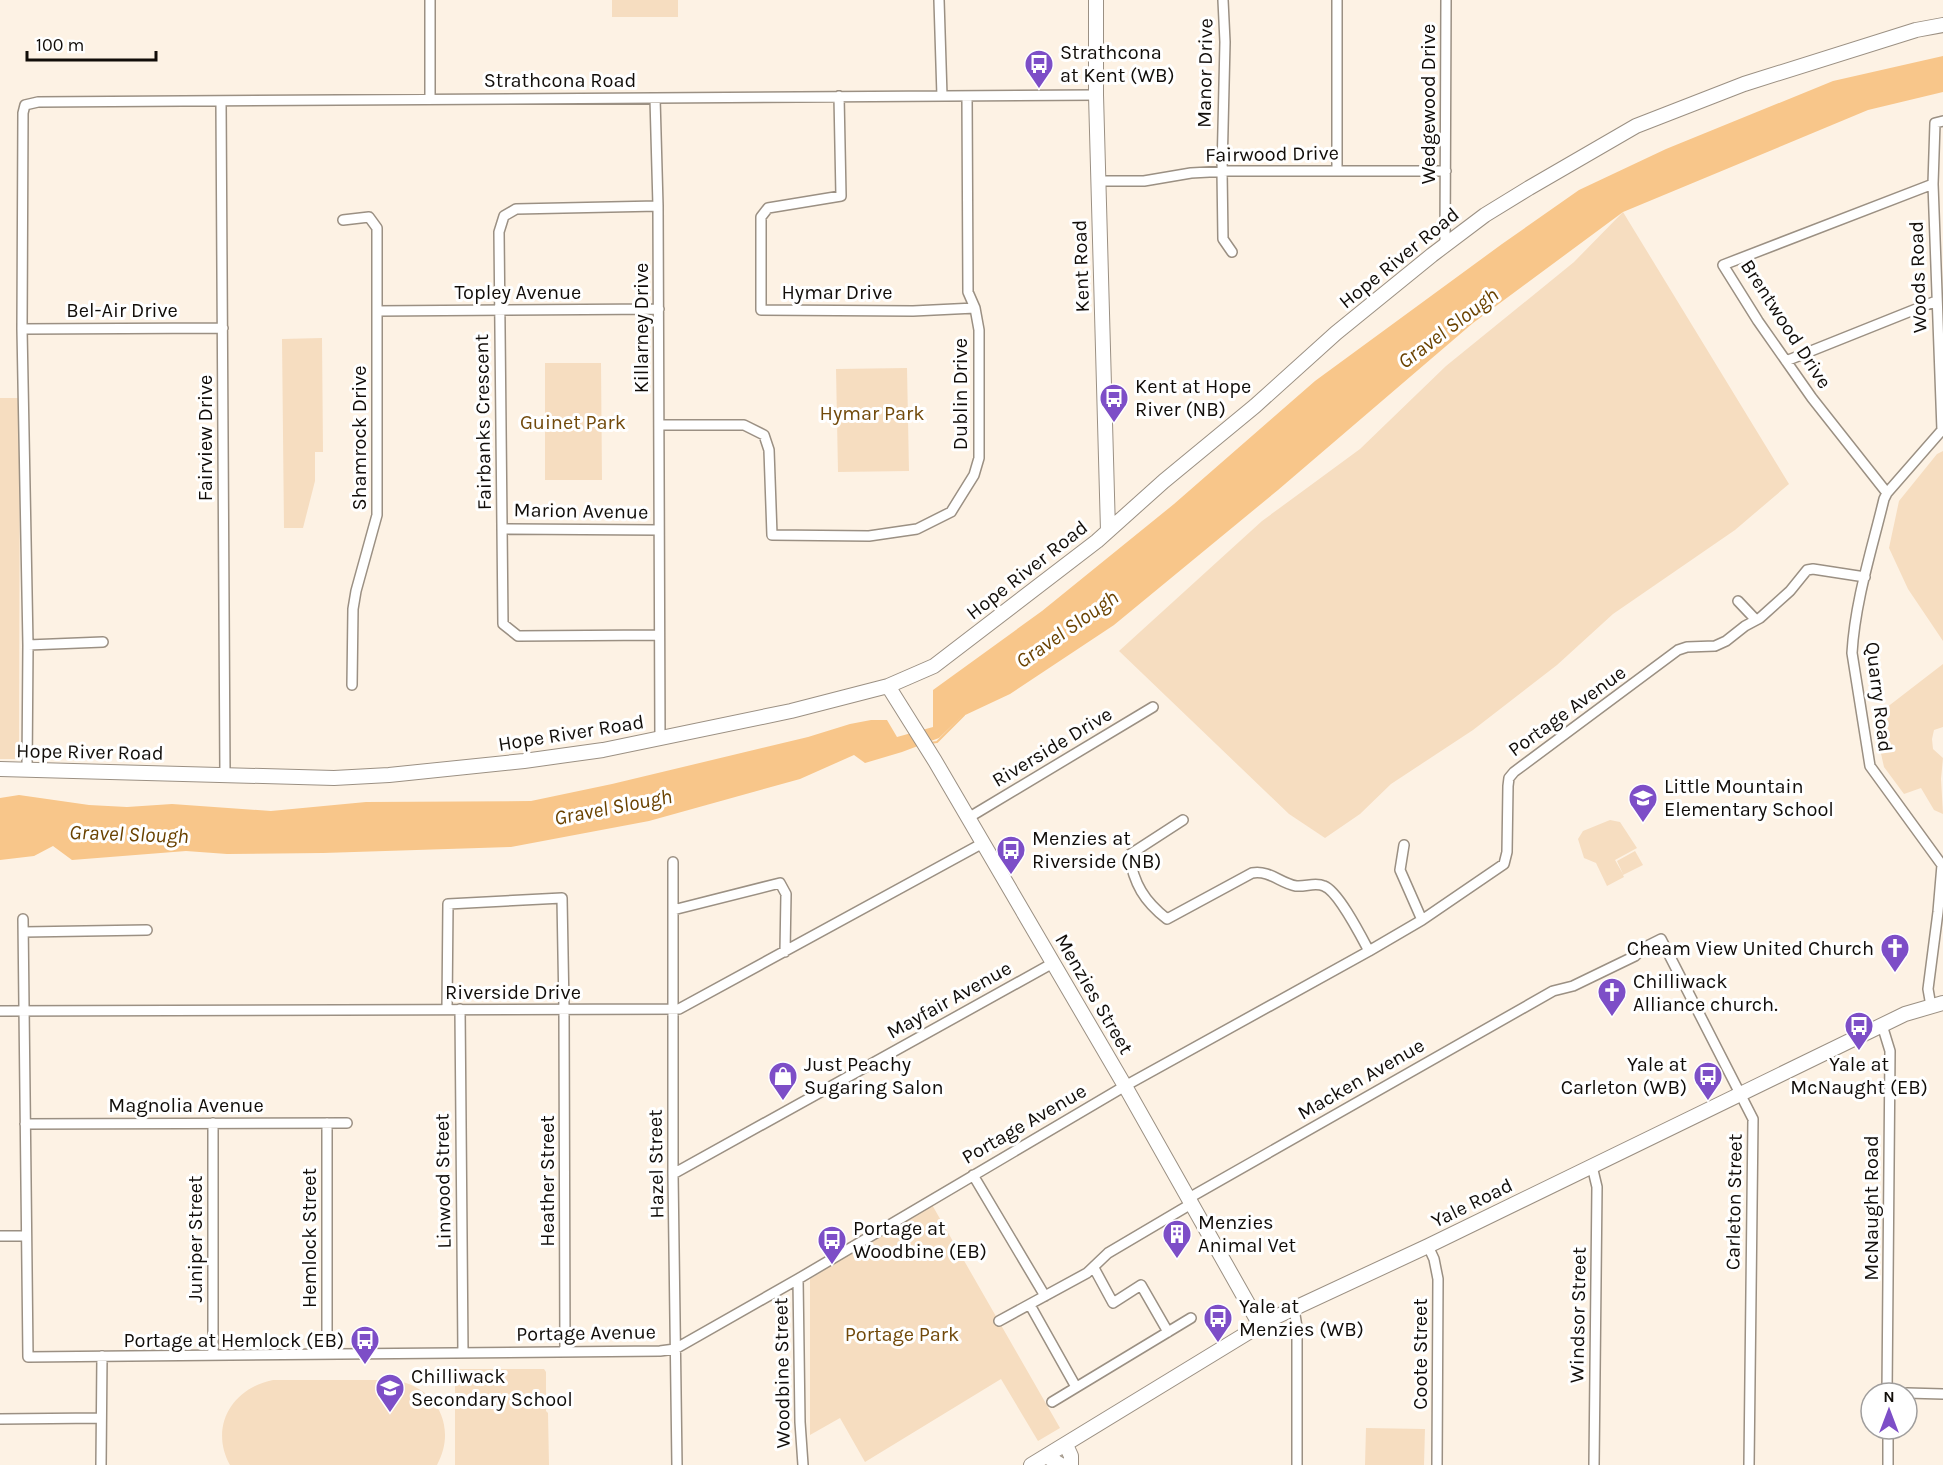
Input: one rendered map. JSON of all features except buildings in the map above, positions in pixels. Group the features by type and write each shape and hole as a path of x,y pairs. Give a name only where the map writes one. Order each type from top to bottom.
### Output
{"street":[{"path":"430,0 430,99"},
{"path":"939,0 942,96"},
{"name":"Kent Road","path":"1096,0 1096,95 1108,531"},
{"name":"Manor Drive","path":"1223,0 1225,42 1221,171 1223,239 1232,252"},
{"path":"1337,0 1337,171"},
{"name":"Wedgewood Drive","path":"1445,245 1446,0"},
{"name":"Hope River Road","path":"0,769 334,778 389,775 535,760 603,750 790,711 888,686 934,666 1108,531 1164,481 1255,406 1336,333 1445,245 1485,215 1520,193 1636,126 1744,84 1916,30 1943,25"},
{"name":"Strathcona Road","path":"22,328 23,113 25,105 38,102 1096,95"},
{"name":"Hymar Drive","path":"840,96 841,196 768,208 761,217 761,310 914,311 975,308"},
{"name":"Dublin Drive","path":"659,425 744,425 764,435 769,450 772,535 869,536 918,529 951,512 974,475 979,458 979,330 975,308 968,292 967,96"},
{"name":"Killarney Drive","path":"655,98 658,206 660,739"},
{"name":"Fairview Drive","path":"221,102 225,774"},
{"name":"Woods Road","path":"1939,122 1933,184 1942,430"},
{"name":"Fairwood Drive","path":"1098,181 1144,181 1191,173 1221,171 1446,171"},
{"name":"Brentwood Drive","path":"1887,493 1812,398 1723,265 1933,184"},
{"name":"Fairbanks Crescent","path":"658,206 516,209 504,216 499,232 503,624 518,636 659,635"},
{"name":"Shamrock Drive","path":"343,220 369,217 377,228 377,515 353,609 352,685"},
{"path":"1786,361 1936,301"},
{"name":"Topley Avenue","path":"377,311 658,309"},
{"path":"22,328 28,645 27,770"},
{"name":"Bel-Air Drive","path":"22,328 223,328"},
{"name":"Quarry Road","path":"1937,1004 1928,989 1942,865 1870,766 1852,653 1853,636 1865,577 1887,493 1942,430"},
{"name":"Marion Avenue","path":"502,529 659,530"},
{"name":"Portage Avenue","path":"26,1236 27,1357 660,1351 675,1349 1125,1086 1422,920 1504,864 1508,852 1508,786 1509,778 1514,772 1678,650 1720,644 1756,620 1790,591 1806,570 1813,569 1865,577"},
{"path":"1738,601 1756,620"},
{"path":"28,645 103,642"},
{"name":"Menzies Street","path":"888,686 935,761 1125,1086 1260,1325"},
{"name":"Riverside Drive","path":"968,818 1153,707"},
{"path":"1183,820 1129,855 1132,875 1141,891 1152,908 1167,919 1252,873 1269,873 1297,886 1312,884 1326,886 1341,902 1369,951"},
{"name":"Riverside Drive","path":"0,1011 679,1009 983,843"},
{"path":"1404,844 1400,870 1422,920"},
{"name":"Hazel Street","path":"673,862 673,1174 677,1465"},
{"path":"673,910 780,883 786,894 785,952"},
{"name":"Heather Street","path":"447,1010 448,904 562,898 565,1352"},
{"path":"0,1236 26,1236 23,919"},
{"path":"24,932 147,930"},
{"name":"Carleton Street","path":"1553,992 1573,986 1625,961 1661,939 1753,1119 1749,1465"},
{"name":"Mayfair Avenue","path":"673,1174 1053,963"},
{"name":"Macken Avenue","path":"999,1321 1094,1268 1108,1253 1190,1201 1553,992"},
{"name":"Yale Road","path":"1031,1465 1260,1325 1905,1014 1937,1004"},
{"name":"Linwood Street","path":"460,1010 463,1353"},
{"name":"McNaught Road","path":"1882,1025 1887,1037 1890,1060 1887,1381"},
{"name":"Juniper Street","path":"213,1123 213,1355"},
{"name":"Hemlock Street","path":"327,1123 327,1354"},
{"name":"Magnolia Avenue","path":"25,1124 347,1123"},
{"name":"Windsor Street","path":"1592,1166 1597,1187 1594,1465"},
{"path":"973,1175 1045,1296"},
{"name":"Coote Street","path":"1428,1245 1434,1259 1438,1279 1437,1465"},
{"path":"1094,1268 1113,1303 1141,1285 1168,1332"},
{"name":"Woodbine Street","path":"798,1279 800,1422 804,1465"},
{"path":"1030,1305 1076,1387"},
{"path":"1294,1309 1297,1327 1297,1465"},
{"path":"1052,1402 1191,1318"},
{"path":"101,1465 102,1356"},
{"path":"1919,1394 1943,1394"},
{"path":"0,1419 101,1418"},
{"path":"1888,1441 1888,1465"},
{"path":"1066,1444 1071,1456 1071,1465"},
{"path":"1046,1456 1061,1465"}],"green space":[{"path":"612,0 678,0 678,17 612,17"},
{"path":"1623,212 1789,484 1735,530 1613,614 1557,665 1473,730 1391,784 1360,814 1325,838 1289,814 1119,651 1262,521 1360,449 1446,366 1574,262"},
{"path":"322,338 323,452 315,452 315,481 303,528 284,528 282,339"},
{"name":"Guinet Park","path":"545,363 601,363 602,480 545,480"},
{"name":"Hymar Park","path":"907,368 909,471 838,472 836,369"},
{"path":"0,398 20,398 19,759 0,759"},
{"path":"1943,451 1943,641 1908,589 1889,548 1899,501 1937,454"},
{"path":"1943,664 1943,727 1934,730 1932,739 1933,749 1943,758 1941,779 1943,814 1934,810 1921,788 1904,794 1884,767 1873,718"},
{"path":"1610,820 1620,822 1637,848 1615,860 1623,874 1617,861 1635,851 1643,865 1607,886 1596,863 1584,858 1578,839 1583,831"},
{"name":"Portage Park","path":"931,1203 1060,1428 1038,1441 1001,1379 865,1462 840,1418 810,1435 810,1279"},
{"path":"451,1369 544,1369 546,1372 549,1465 455,1465 455,1383 451,1382"},
{"path":"273,1380 393,1380 421,1390 439,1410 444,1423 443,1450 437,1465 230,1465 224,1451 222,1437 228,1411 246,1391"},
{"path":"1366,1428 1425,1429 1424,1465 1365,1465"}],"water":[{"path":"1943,56 1943,92 1868,110 1623,212 1473,323 1278,490 1114,625 1010,694 961,717 939,738 865,763 854,755 800,779 649,821 511,847 323,853 227,854 186,851 72,860 53,846 34,856 0,860 0,798 19,795 89,805 127,807 172,804 271,811 366,802 531,801 612,784 871,720 887,720 897,737 933,727 933,690 1042,611 1174,504 1315,381 1579,190 1666,149 1833,81"}],"waterway":[{"name":"Gravel Slough","path":"930,743 937,742 964,715"}],"place":[{"name":"Strathcona at Kent (WB)","path":"1039,90"},
{"name":"Kent at Hope River (NB)","path":"1114,424"},
{"name":"Little Mountain Elementary School","path":"1643,824"},
{"name":"Menzies at Riverside (NB)","path":"1011,876"},
{"name":"Cheam View United Church","path":"1895,974"},
{"name":"Chilliwack Alliance church.","path":"1612,1018"},
{"name":"Yale at McNaught (EB)","path":"1859,1052"},
{"name":"Just Peachy Sugaring Salon","path":"783,1102"},
{"name":"Yale at Carleton (WB)","path":"1708,1102"},
{"name":"Menzies Animal Vet","path":"1177,1260"},
{"name":"Portage at Woodbine (EB)","path":"832,1266"},
{"name":"Yale at Menzies (WB)","path":"1218,1344"},
{"name":"Portage at Hemlock (EB)","path":"365,1366"},
{"name":"Chilliwack Secondary School","path":"390,1414"}]}
